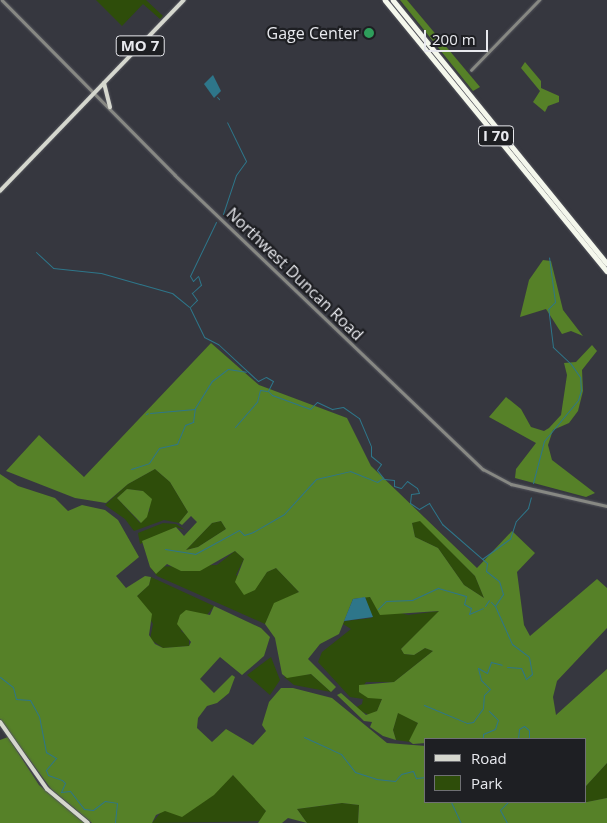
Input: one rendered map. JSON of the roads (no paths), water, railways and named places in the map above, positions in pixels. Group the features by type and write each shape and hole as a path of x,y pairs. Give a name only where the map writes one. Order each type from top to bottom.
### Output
{"highway":[{"name":"I 70","path":"385,0 607,271"},
{"name":"I 70","path":"393,0 607,263"}],"main road":[{"name":"MO 7","path":"0,191 184,0"},
{"path":"104,83 110,107"},
{"path":"0,722 46,789 88,823"}],"street":[{"name":"Northwest Duncan Road","path":"2,0 110,107 176,176 482,469 510,484 607,506"},
{"path":"471,70 539,0"}],"water":[{"path":"213,75 221,91 214,98 204,84"},
{"path":"365,597 373,617 344,621 353,599"}],"waterway":[{"path":"223,214 236,175 246,161 227,122"},
{"path":"190,307 197,300 192,293 201,285 198,276 193,281 190,276 216,222"},
{"path":"36,252 53,268 101,273 172,293 189,307"},
{"path":"533,483 544,441 578,400 581,390 580,377 571,364 553,347 548,309 555,302 549,257"},
{"path":"190,308 204,337 218,344 258,381 266,377 273,381 268,391 272,395 310,409 317,402 332,409 343,407 359,418 371,446 371,456 381,464 377,470 384,479 394,480 394,486 401,488 407,481 417,488 419,493 411,494 410,503 419,509 429,503 442,524 487,563 486,571 499,581 503,594 495,606 512,644 529,657 532,674 526,679 521,668 507,667"},
{"path":"131,469 149,463 159,448 177,444 185,425 193,422 195,408 212,381 228,369 246,372"},
{"path":"235,427 257,402 260,390 267,391"},
{"path":"150,413 195,409"},
{"path":"165,549 195,554 239,530 244,535 253,532 284,514 316,479 350,471 377,482 383,478"},
{"path":"482,559 510,539 516,521 528,508 531,497"},
{"path":"378,609 386,601 412,600 438,588 466,596 464,604 471,608 469,614 483,608"},
{"path":"485,606 489,600"},
{"path":"491,602 495,606"},
{"path":"483,708 484,695 490,689 481,680 478,668 487,673 491,662 502,665"},
{"path":"0,677 13,687 16,699 30,700 39,716 46,752 56,758 46,770 48,775 65,783 61,792 70,791 84,809 93,810 105,801 117,803 115,823"},
{"path":"424,705 467,723 473,722 483,708"},
{"path":"483,738 483,734 495,729 498,720 489,711"},
{"path":"518,738 519,729 524,726 529,730 529,738"},
{"path":"304,737 341,754 355,772 376,779 395,781 401,774 413,771 416,778 424,777"},
{"path":"451,803 461,823"},
{"path":"507,803 500,810 507,823"}],"place":[{"name":"Gage Center","path":"369,33"}]}
